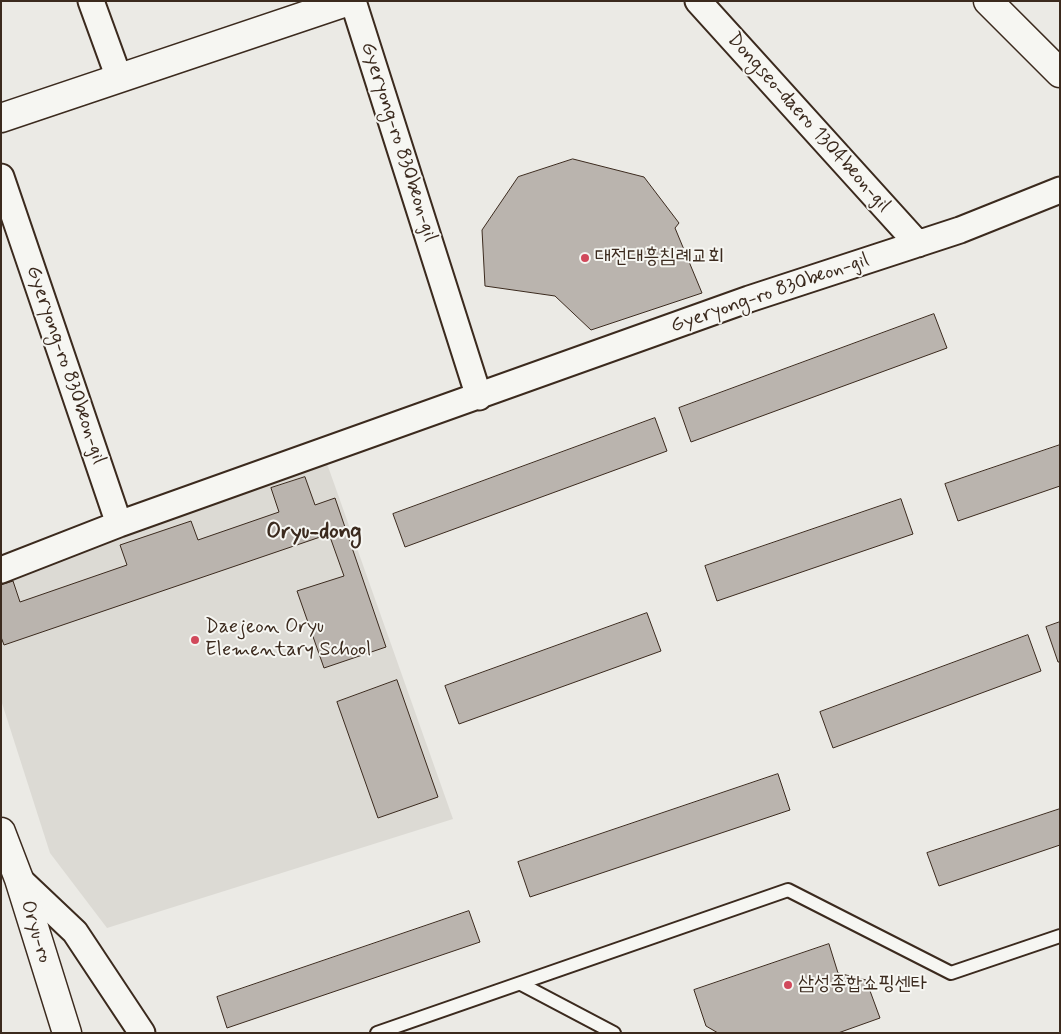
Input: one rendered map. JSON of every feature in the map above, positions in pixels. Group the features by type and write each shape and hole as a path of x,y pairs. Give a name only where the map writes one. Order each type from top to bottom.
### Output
{"street":[{"path":"91,1 119,78"},
{"path":"1,118 351,1"},
{"name":"Gyeryong-ro 830beon-gil","path":"351,1 479,396"},
{"name":"Dongseo-daero 1304beon-gil","path":"698,1 918,244"},
{"path":"988,1 1060,73"},
{"name":"Gyeryong-ro 830beon-gil","path":"1,177 119,524"},
{"name":"Gyeryong-ro 830beon-gil","path":"1,570 119,524 749,299 960,230 1060,190"},
{"name":"Oryu-ro","path":"1,832 19,879 66,1033"},
{"path":"19,879 75,932 142,1033"}],"lane":[{"path":"377,1033 788,890 951,973 1060,936"},
{"path":"521,984 614,1033"}],"shaded area":[{"name":"Daejeon Oryu Elementary School","path":"325,458 453,819 107,928 50,853 1,700 1,581"}],"building":[{"name":"대전대흥침례교회","path":"573,159 644,177 679,223 675,228 702,293 591,330 555,296 485,286 482,230 518,177"},
{"path":"934,314 947,348 691,442 679,408"},
{"path":"655,418 667,451 405,547 393,514"},
{"path":"1060,445 1060,486 958,521 945,484"},
{"path":"305,477 315,505 335,498 386,647 324,668 297,591 344,576 329,534 4,645 1,637 1,585 13,581 20,602 127,565 120,545 191,521 198,540 279,512 271,488"},
{"path":"901,499 913,534 717,601 705,566"},
{"path":"647,613 661,651 459,724 445,686"},
{"path":"1060,622 1060,662 1058,662 1046,627"},
{"path":"1028,635 1041,671 833,748 820,712"},
{"path":"397,680 438,797 378,818 337,702"},
{"path":"778,774 790,810 530,897 518,862"},
{"path":"1060,809 1060,845 939,886 927,853"},
{"path":"469,911 480,942 227,1028 217,997"},
{"name":"삼성종합쇼핑센타","path":"829,944 838,973 866,980 880,1018 838,1033 718,1033 706,1026 694,990"}],"place":[{"name":"대전대흥침례교회","path":"585,258"},
{"name":"Daejeon Oryu Elementary School","path":"195,640"},
{"name":"삼성종합쇼핑센타","path":"788,985"}],"district":[{"name":"Oryu-dong","path":"314,533"}]}
